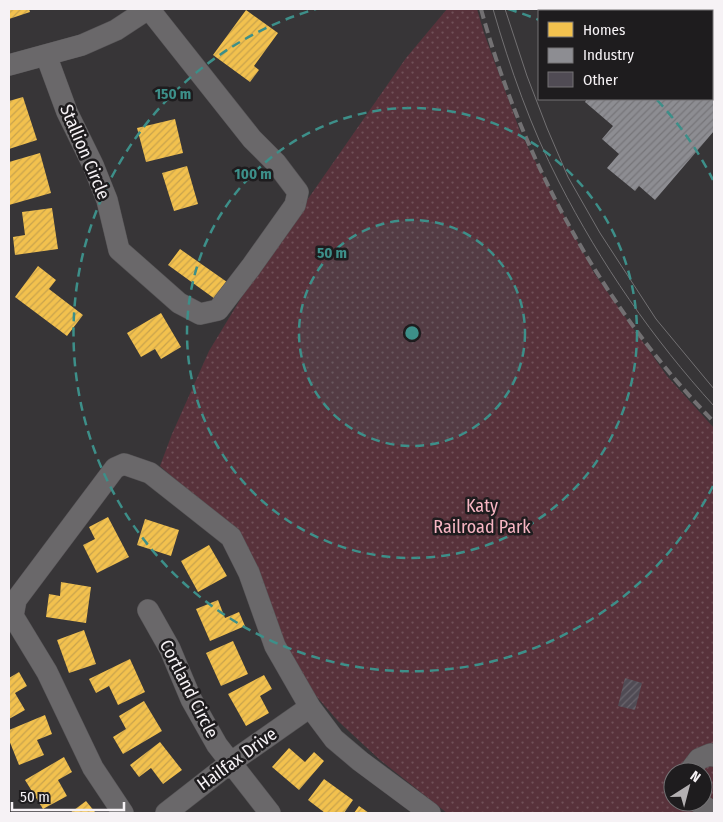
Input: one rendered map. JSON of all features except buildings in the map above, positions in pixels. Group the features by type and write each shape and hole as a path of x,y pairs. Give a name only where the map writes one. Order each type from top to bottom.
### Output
{"street":[{"path":"9,65 82,45 116,30 149,9"},
{"name":"Stallion Circle","path":"46,55 67,112 93,165 107,200 119,250 179,303 200,314 218,310 295,205 298,192 276,163 252,139 149,9"},
{"path":"123,813 93,768 47,672 13,616 16,600 115,468 124,464 150,473 231,538 249,573 275,646 310,707 334,739 360,761 430,813"},
{"name":"Cortland Circle","path":"148,610 170,649 191,699 216,745 270,813"},
{"name":"Hailfax Drive","path":"166,813 230,763 310,707"},
{"path":"694,762 711,754 714,756"}],"green space":[{"name":"Katy Railroad Park","path":"447,9 477,9 521,134 594,273 667,376 714,428 714,813 447,813 380,760 338,721 303,681 230,527 160,466 172,434 209,351 255,275 406,58"}],"tram line":[{"path":"493,9 530,119 575,212 629,300 670,354 714,406"},
{"path":"505,9 527,76 568,177 600,233 656,319 714,389"}],"railway":[{"path":"481,9 499,66 520,122 544,177 572,230 603,282 637,331 674,378 714,422"}]}
